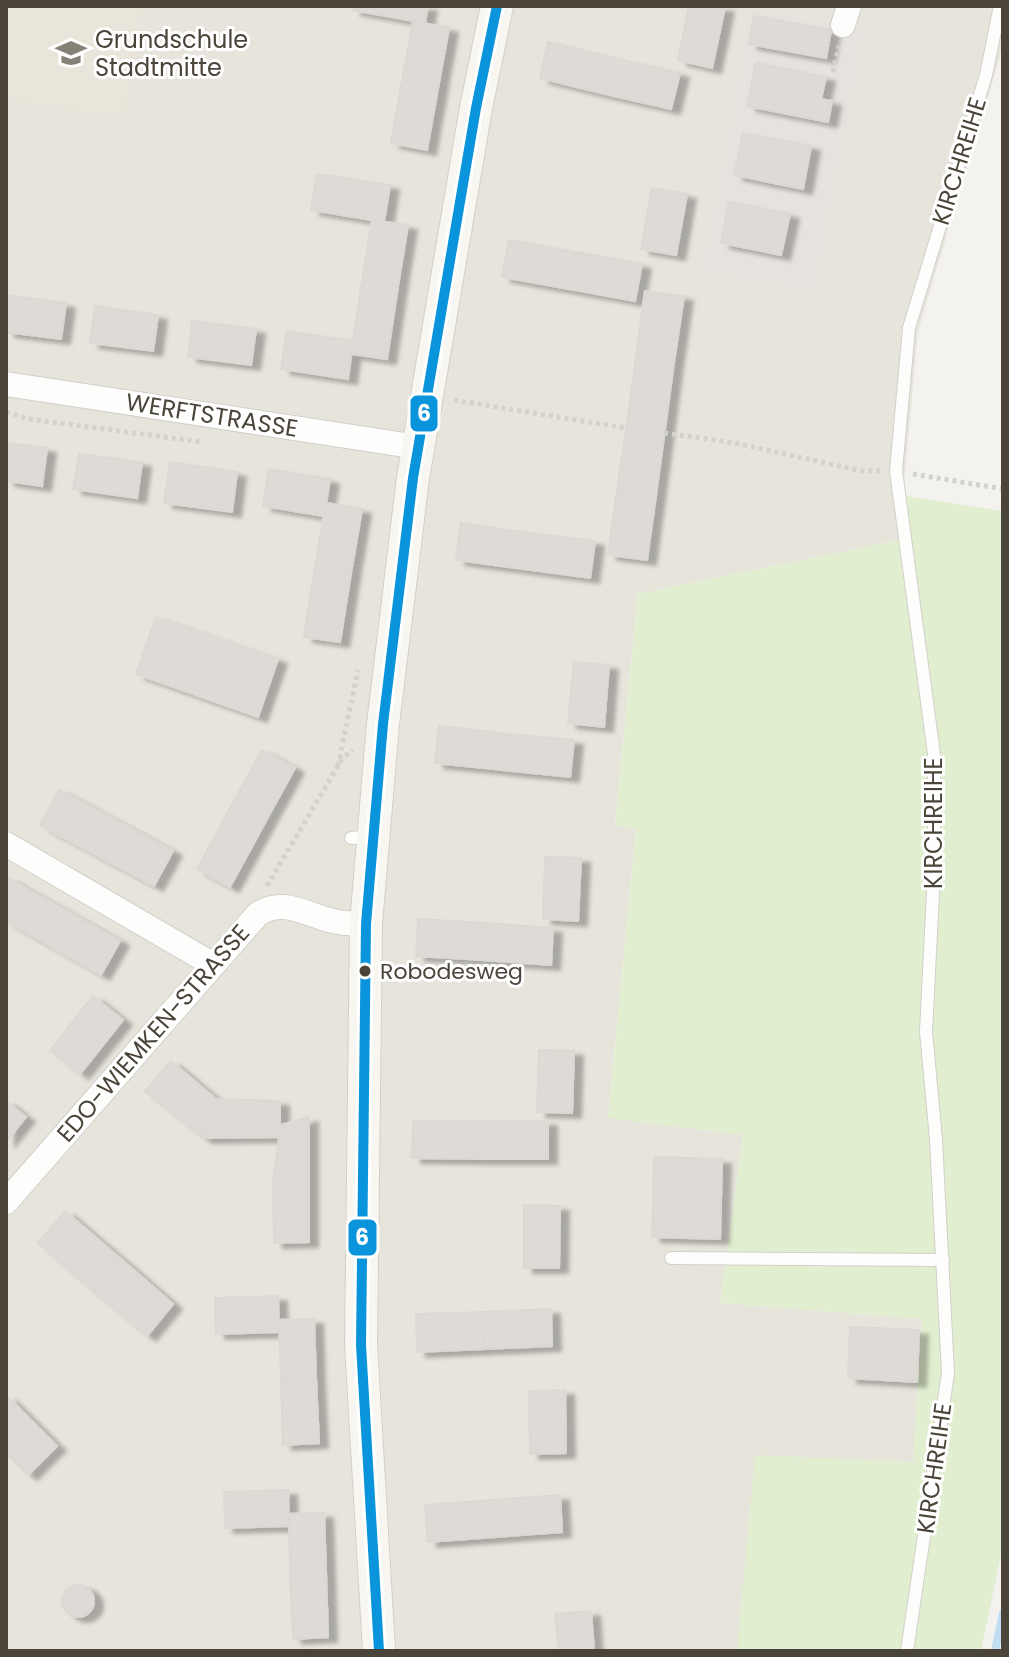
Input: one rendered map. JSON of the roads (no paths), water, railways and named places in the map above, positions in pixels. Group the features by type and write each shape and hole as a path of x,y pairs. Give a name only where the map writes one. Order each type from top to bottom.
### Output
{"street":[{"path":"379,1651 361,1345 366,924 362,837 383,724 426,396 497,6"},
{"name":"WERFTSTRASSE","path":"6,384 418,447"},
{"path":"6,844 212,964"},
{"name":"EDO-WIEMKEN-STRASSE","path":"6,1202 258,914 282,905 334,922 366,924"}],"lane":[{"name":"KIRCHREIHE","path":"907,1651 948,1373 926,1031 934,873 934,754 896,471 909,328 986,75 1000,6"},
{"path":"671,1258 943,1260"}],"waterway":[{"path":"995,1651 1003,1613"}],"place":[{"name":"Grundschule Stadtmitte","path":"71,53"},
{"name":"Robodesweg","path":"365,971"}]}
